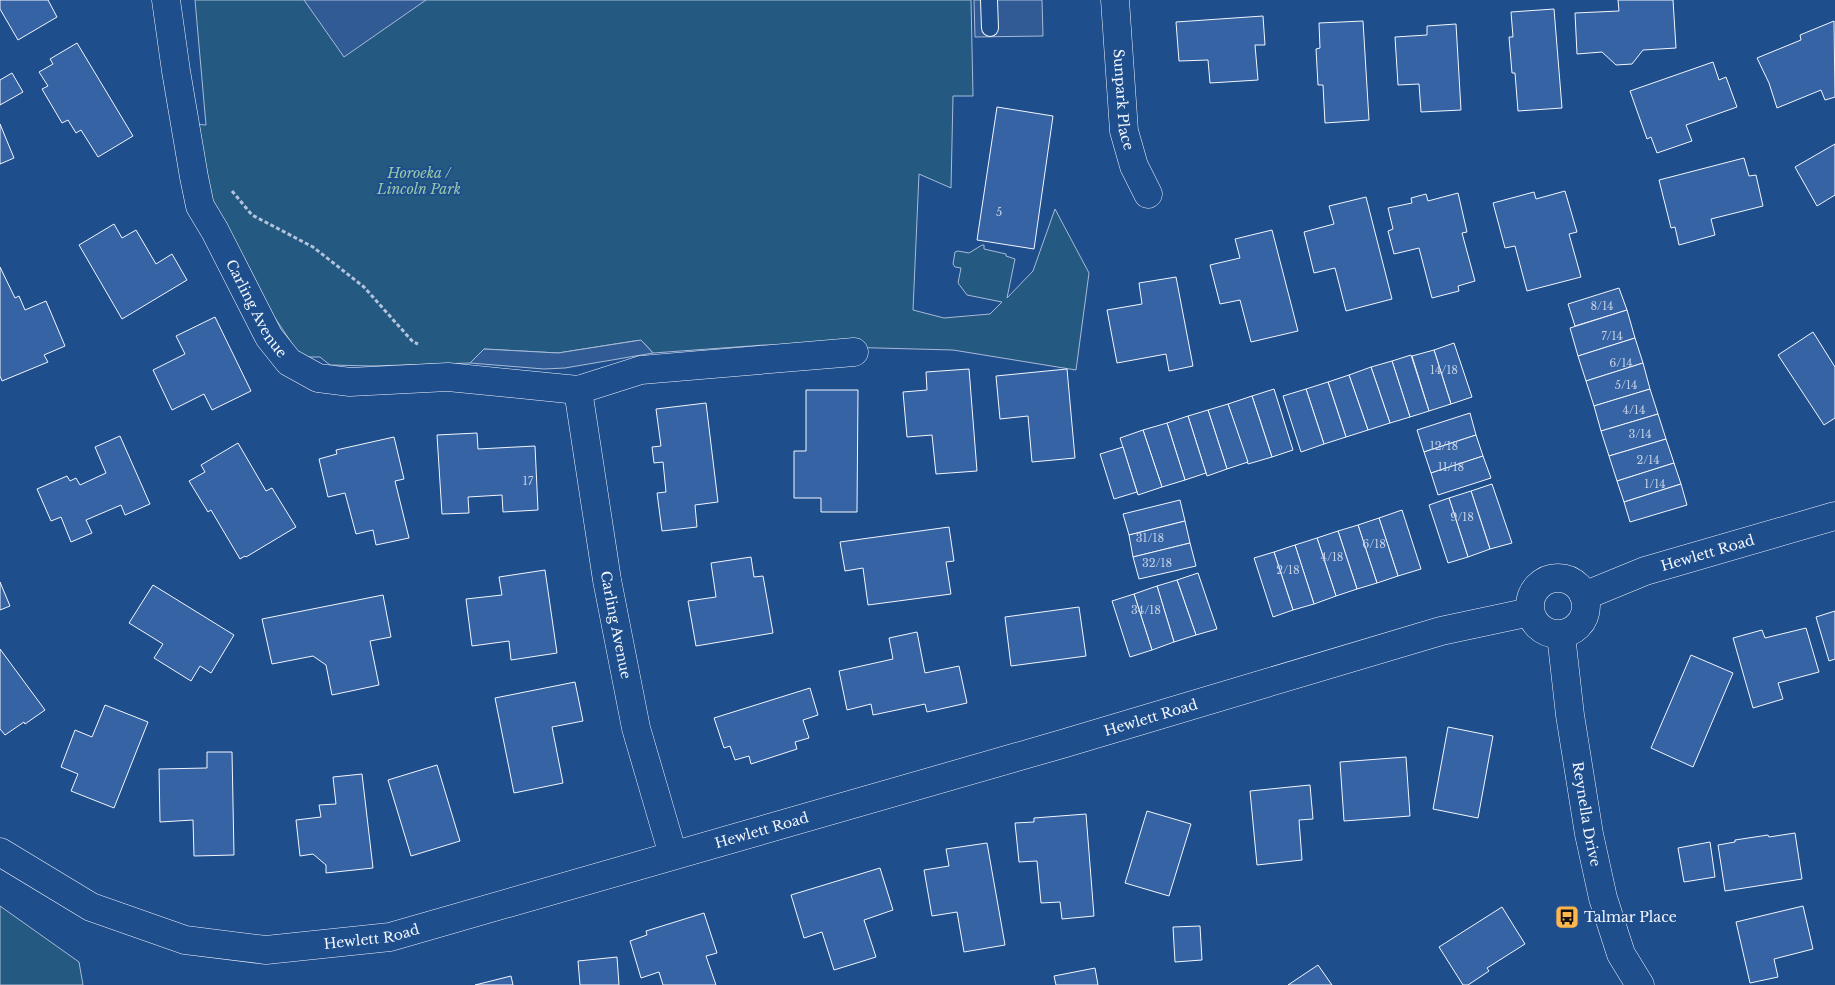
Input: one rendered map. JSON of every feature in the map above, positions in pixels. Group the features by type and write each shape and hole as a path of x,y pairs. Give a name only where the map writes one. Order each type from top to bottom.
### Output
{"street":[{"name":"Carling Avenue","path":"166,0 176,72 200,206 229,257 268,337 289,362 318,378 350,382 448,377 578,390 641,370 854,352"},
{"name":"Sunpark Place","path":"1114,0 1124,131 1134,166 1148,194"},
{"name":"Carling Avenue","path":"578,390 607,580 636,728 674,855"},
{"name":"Hewlett Road","path":"1584,596 1645,570 1835,516"},
{"path":"1549,579 1566,579 1579,588 1584,596 1586,606 1584,616 1579,625 1571,632 1561,635 1545,632 1538,627 1530,612 1531,596 1542,583 1549,579"},
{"name":"Hewlett Road","path":"0,852 91,907 185,940 266,950 390,937 1062,744 1441,631 1530,612"},
{"name":"Reynella Drive","path":"1561,635 1570,715 1589,834 1603,898 1621,954 1640,985"}],"lane":[{"path":"989,0 990,28"}],"path":[{"path":"228,188 252,215 313,247 364,287 413,342 422,346"}],"green space":[{"name":"Horoeka / Lincoln Park","path":"195,0 971,0 973,96 953,96 951,188 919,174 913,310 944,318 990,314 1002,302 967,295 958,283 961,268 955,267 953,264 955,252 969,253 984,245 984,249 1006,254 1006,256 1015,259 1007,298 1033,271 1055,209 1089,273 1076,370 953,350 764,345 653,353 642,341 558,353 484,349 470,363 371,366 330,365 320,357 301,357 269,309 209,199 193,124 206,125"},
{"path":"0,906 79,962 83,985 0,985"}],"shaded area":[{"path":"304,0 426,0 344,57"},
{"path":"974,0 1042,0 1043,36 975,37"},
{"path":"641,340 653,353 565,368 544,369 470,363 484,349 558,353"}],"building":[{"path":"0,0 48,0 57,17 18,40 0,9"},
{"path":"1618,0 1673,0 1676,48 1643,50 1632,64 1616,65 1602,52 1577,54 1575,13 1619,11"},
{"path":"1554,9 1562,108 1518,111 1515,73 1512,73 1509,37 1513,37 1511,12"},
{"path":"1263,16 1265,45 1255,45 1258,80 1210,83 1208,60 1179,61 1176,22"},
{"path":"1363,21 1369,120 1325,123 1323,85 1318,85 1316,49 1320,48 1319,23"},
{"path":"1834,21 1835,97 1825,100 1821,90 1777,108 1769,83 1757,58 1801,40 1800,35"},
{"path":"1456,24 1461,110 1421,112 1419,84 1398,85 1395,37 1427,35 1427,26"},
{"path":"77,43 133,136 98,157 81,130 76,133 68,120 62,123 42,89 48,86 39,72 53,64 50,59"},
{"path":"1713,62 1719,80 1726,77 1737,107 1686,125 1692,141 1657,153 1651,137 1647,139 1630,91"},
{"path":"12,73 23,92 0,105 0,80"},
{"path":"997,107 1053,116 1034,249 977,240"},
{"path":"0,124 14,158 0,164"},
{"path":"1835,144 1835,195 1817,206 1795,167"},
{"path":"1744,158 1749,176 1756,175 1763,206 1711,219 1715,235 1679,245 1675,227 1671,228 1659,180"},
{"path":"1565,191 1577,232 1569,234 1581,277 1527,291 1515,246 1505,248 1493,203 1534,192 1536,199"},
{"path":"1458,193 1467,232 1462,233 1475,281 1458,286 1459,291 1432,298 1419,248 1394,254 1388,231 1393,229 1388,208 1412,203 1411,198 1426,194 1428,201"},
{"path":"1366,197 1392,299 1346,311 1335,268 1314,273 1304,232 1334,224 1329,206"},
{"path":"114,224 122,238 136,230 156,264 172,254 187,280 122,319 79,245"},
{"path":"1272,230 1298,331 1251,342 1240,300 1220,304 1210,265 1240,258 1235,239"},
{"path":"0,267 15,298 19,296 25,310 46,301 65,346 44,355 48,362 2,381 0,376"},
{"path":"1176,277 1193,366 1169,371 1166,354 1117,363 1107,310 1142,304 1139,283"},
{"path":"1619,288 1627,310 1575,326 1568,304"},
{"path":"1627,310 1635,338 1578,356 1570,328"},
{"path":"215,317 251,391 212,410 204,394 172,410 153,370 185,354 176,336"},
{"path":"1813,332 1835,367 1835,418 1824,425 1778,355"},
{"path":"1635,338 1643,363 1586,381 1578,356"},
{"path":"1454,343 1472,397 1451,404 1434,350"},
{"path":"1434,350 1451,404 1429,411 1412,356"},
{"path":"1411,355 1429,411 1410,417 1392,361"},
{"path":"1392,361 1410,417 1390,423 1371,367"},
{"path":"1643,363 1650,389 1594,406 1586,381"},
{"path":"1371,367 1390,423 1368,430 1349,375"},
{"path":"969,369 977,471 936,474 932,435 907,437 903,392 927,390 926,372"},
{"path":"1067,369 1075,458 1032,462 1028,416 1000,419 996,376"},
{"path":"1349,375 1368,430 1346,437 1328,382"},
{"path":"1328,382 1346,437 1324,444 1306,389"},
{"path":"1274,389 1293,450 1272,457 1252,396"},
{"path":"1306,389 1324,444 1301,452 1283,396"},
{"path":"1650,389 1658,414 1601,431 1594,406"},
{"path":"806,390 858,390 857,512 821,512 821,498 794,498 794,451 806,451"},
{"path":"1252,396 1272,457 1248,464 1228,404"},
{"path":"706,403 718,502 695,505 697,527 662,531 657,493 666,492 663,462 654,463 652,447 661,446 656,409"},
{"path":"1228,404 1248,462 1227,469 1208,410"},
{"path":"1208,410 1227,469 1207,476 1188,416"},
{"path":"1470,413 1476,435 1424,452 1417,430"},
{"path":"1658,414 1666,439 1609,456 1601,431"},
{"path":"1188,416 1206,473 1185,480 1167,423"},
{"path":"1167,423 1185,480 1162,487 1143,430"},
{"path":"1143,430 1162,487 1138,495 1120,438"},
{"path":"477,433 478,449 535,446 538,510 503,512 502,495 468,497 469,513 442,514 437,435"},
{"path":"1476,435 1483,456 1431,473 1424,452"},
{"path":"120,436 150,504 125,515 121,505 86,520 92,533 71,542 61,517 51,521 37,489 67,476 70,481 76,478 80,485 106,473 95,447"},
{"path":"394,437 404,479 395,481 409,538 376,545 373,530 356,534 345,493 328,497 319,459 337,454 336,450"},
{"path":"1666,439 1674,463 1617,481 1609,456"},
{"path":"238,443 266,491 272,488 296,527 240,559 211,510 208,512 189,481 205,472 201,465"},
{"path":"1123,447 1137,492 1114,499 1100,454"},
{"path":"1483,456 1491,478 1438,495 1431,473"},
{"path":"1674,463 1681,484 1624,502 1617,481"},
{"path":"1492,484 1512,543 1490,549 1471,491"},
{"path":"1681,484 1687,505 1630,522 1624,502"},
{"path":"1471,491 1490,549 1468,557 1449,498"},
{"path":"1449,498 1468,557 1448,563 1429,505"},
{"path":"1180,500 1185,521 1129,535 1123,514"},
{"path":"1402,510 1421,569 1398,576 1379,518"},
{"path":"1379,518 1398,576 1377,583 1358,525"},
{"path":"1185,521 1190,543 1133,557 1129,535"},
{"path":"1358,525 1377,583 1357,589 1338,531"},
{"path":"949,527 954,561 946,562 951,594 868,605 863,568 845,571 840,542"},
{"path":"1338,531 1357,589 1336,596 1317,538"},
{"path":"1317,538 1336,596 1314,604 1295,545"},
{"path":"1190,543 1196,566 1139,579 1133,557"},
{"path":"1295,545 1314,604 1293,610 1274,552"},
{"path":"1274,552 1293,610 1273,617 1254,558"},
{"path":"751,557 754,577 763,576 773,633 696,646 688,601 716,597 711,563"},
{"path":"545,570 557,653 511,660 509,641 472,646 466,599 502,595 499,577"},
{"path":"1198,573 1217,629 1196,635 1177,580"},
{"path":"1177,580 1196,635 1174,642 1157,586"},
{"path":"0,582 10,606 0,610"},
{"path":"153,585 234,635 211,673 200,666 191,681 154,658 163,644 129,623"},
{"path":"1157,586 1174,642 1152,650 1134,594"},
{"path":"1134,594 1152,650 1130,657 1112,601"},
{"path":"383,595 391,637 370,641 379,685 332,695 326,665 313,656 272,664 262,619"},
{"path":"1079,607 1086,656 1011,666 1005,617"},
{"path":"1835,611 1835,659 1829,661 1816,617"},
{"path":"1806,628 1819,672 1778,683 1783,699 1753,708 1733,638 1762,630 1765,638"},
{"path":"917,632 925,673 959,666 967,703 927,712 925,704 873,715 871,704 847,710 839,671 893,659 889,638"},
{"path":"0,649 45,710 5,735 0,729"},
{"path":"1691,655 1733,673 1693,767 1651,748"},
{"path":"575,682 583,721 552,727 563,783 514,793 495,698"},
{"path":"810,688 818,715 803,720 809,738 795,742 797,749 751,764 749,756 735,760 730,746 724,748 714,718"},
{"path":"105,705 148,722 114,808 71,791 78,774 61,767 75,730 92,737"},
{"path":"1448,727 1493,736 1478,818 1433,809"},
{"path":"207,752 232,752 234,855 194,856 193,820 160,822 159,769 207,768"},
{"path":"1406,757 1410,816 1344,821 1340,762"},
{"path":"437,765 460,841 411,856 388,780"},
{"path":"362,774 373,868 326,873 326,865 313,854 300,856 296,820 321,817 319,805 336,804 333,777"},
{"path":"1310,785 1313,819 1299,820 1302,860 1257,865 1250,791"},
{"path":"1147,811 1191,824 1169,896 1125,883"},
{"path":"1086,814 1094,916 1062,919 1060,902 1041,903 1037,861 1019,862 1015,823 1034,822 1034,818"},
{"path":"1795,833 1802,879 1725,891 1718,845 1735,842 1735,840"},
{"path":"1710,842 1715,877 1684,882 1678,848"},
{"path":"987,843 1005,945 964,952 957,912 932,916 924,870 949,866 946,849"},
{"path":"880,868 893,910 864,920 876,957 834,970 822,932 804,938 791,895"},
{"path":"1803,906 1813,949 1774,959 1778,977 1750,983 1736,922"},
{"path":"1502,907 1525,944 1487,968 1489,971 1468,985 1463,985 1439,947"},
{"path":"704,913 717,953 706,956 716,985 663,985 659,972 641,978 630,941 647,935 646,931"},
{"path":"1200,926 1202,960 1175,962 1173,927"},
{"path":"617,957 619,985 580,985 578,961"},
{"path":"1318,965 1332,985 1288,985"},
{"path":"1095,968 1098,985 1056,985 1054,976"},
{"path":"511,976 513,985 475,985"}],"place":[{"name":"Talmar Place","path":"1567,917"}]}
